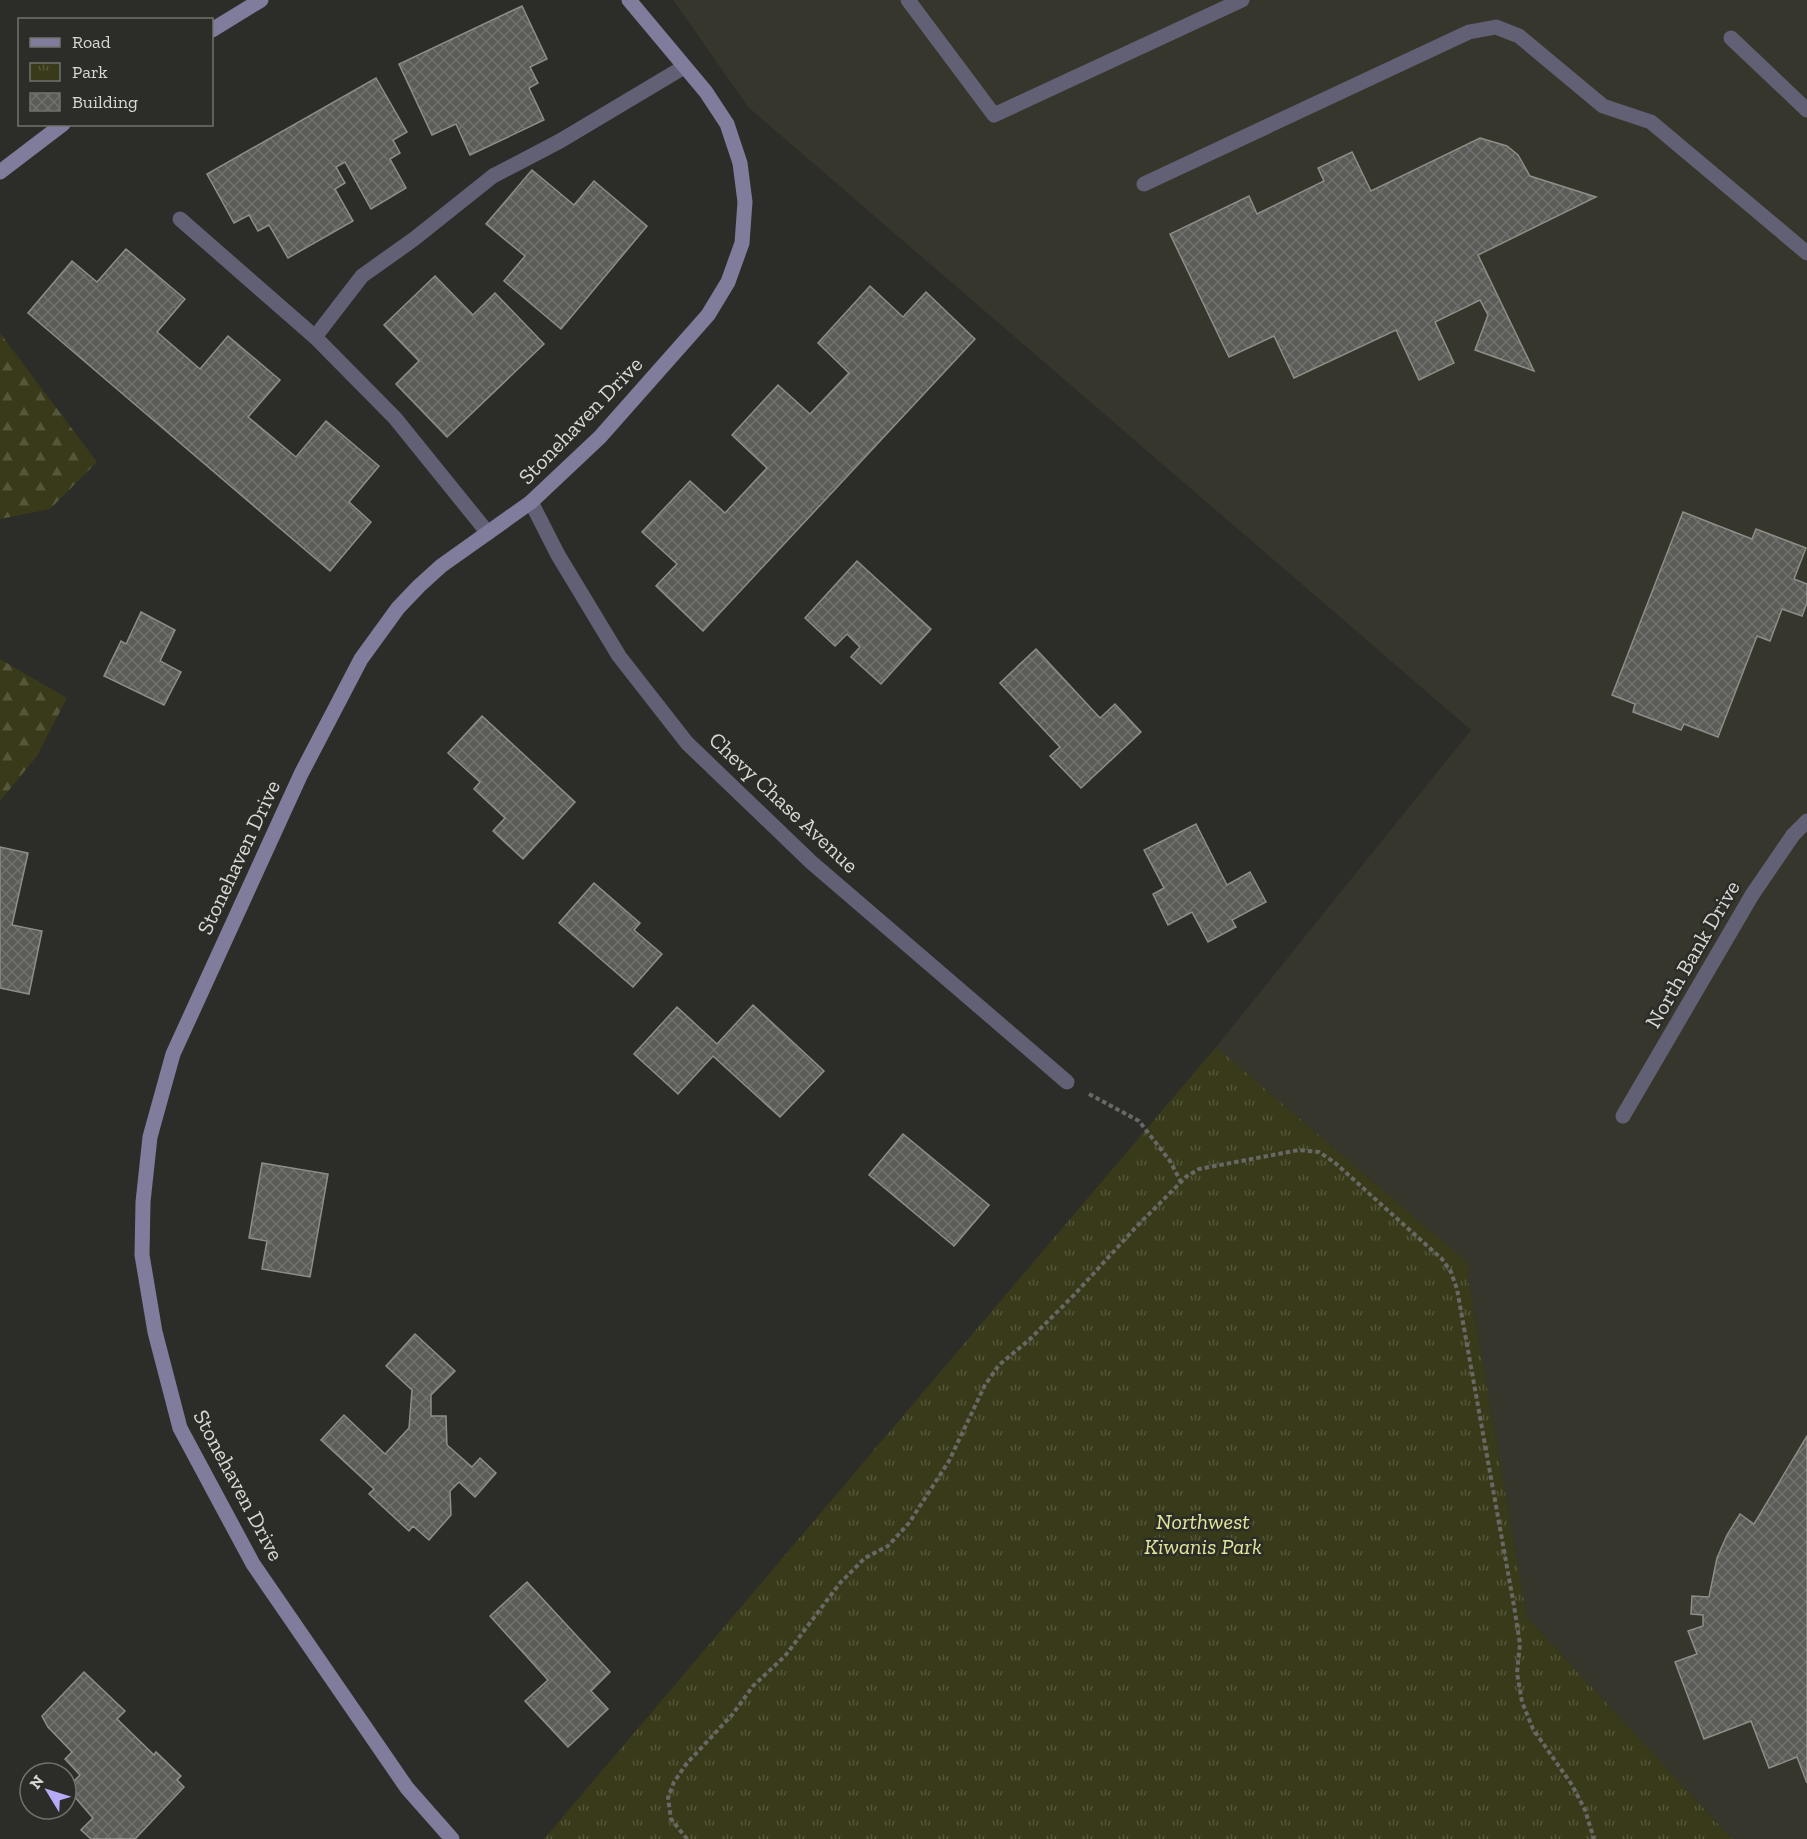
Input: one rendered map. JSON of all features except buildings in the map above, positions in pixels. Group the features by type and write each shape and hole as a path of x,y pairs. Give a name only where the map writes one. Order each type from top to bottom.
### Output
{"street":[{"path":"213,29 261,0"},
{"name":"Stonehaven Drive","path":"453,1839 407,1788 253,1564 180,1428 155,1332 142,1255 143,1202 150,1137 173,1054 306,764 361,659 398,608 441,566 531,502 600,437 708,315 728,282 742,243 745,202 740,164 727,124 706,92 629,0"},
{"path":"908,0 994,115 1242,0"},
{"path":"1144,184 1469,32 1496,27 1519,36 1603,106 1651,122 1806,250"},
{"path":"1731,39 1807,110"},
{"path":"315,337 363,276 493,176 560,141 684,67"},
{"path":"0,172 60,126"},
{"path":"180,219 315,337 394,418 488,533"},
{"name":"Chevy Chase Avenue","path":"531,502 558,555 619,656 687,743 811,862 1068,1082"},
{"name":"North Bank Drive","path":"1623,1116 1752,895 1793,836 1807,821"}],"path":[{"path":"1068,1082 1139,1121 1170,1161 1181,1182"},
{"path":"687,1839 671,1819 668,1798 674,1782 687,1763 732,1715 753,1686 785,1656 840,1583 866,1558 888,1546 909,1523 949,1461 985,1384 999,1365 1029,1340 1074,1295 1181,1182 1199,1169 1299,1150 1319,1152 1334,1162 1442,1259 1451,1272 1457,1289 1514,1606 1520,1644 1517,1673 1522,1702 1533,1729 1572,1785 1585,1810 1594,1839"}],"shaded area":[{"path":"673,0 1807,0 1807,1839 1732,1839 1527,1617 1468,1278 1469,1264 1216,1047 1471,730 749,108"}],"green space":[{"path":"0,333 97,462 50,509 0,519"},
{"path":"0,659 67,698 37,756 0,801"},
{"name":"Northwest Kiwanis Park","path":"1216,1047 1469,1264 1468,1278 1527,1617 1732,1839 544,1839"}]}
